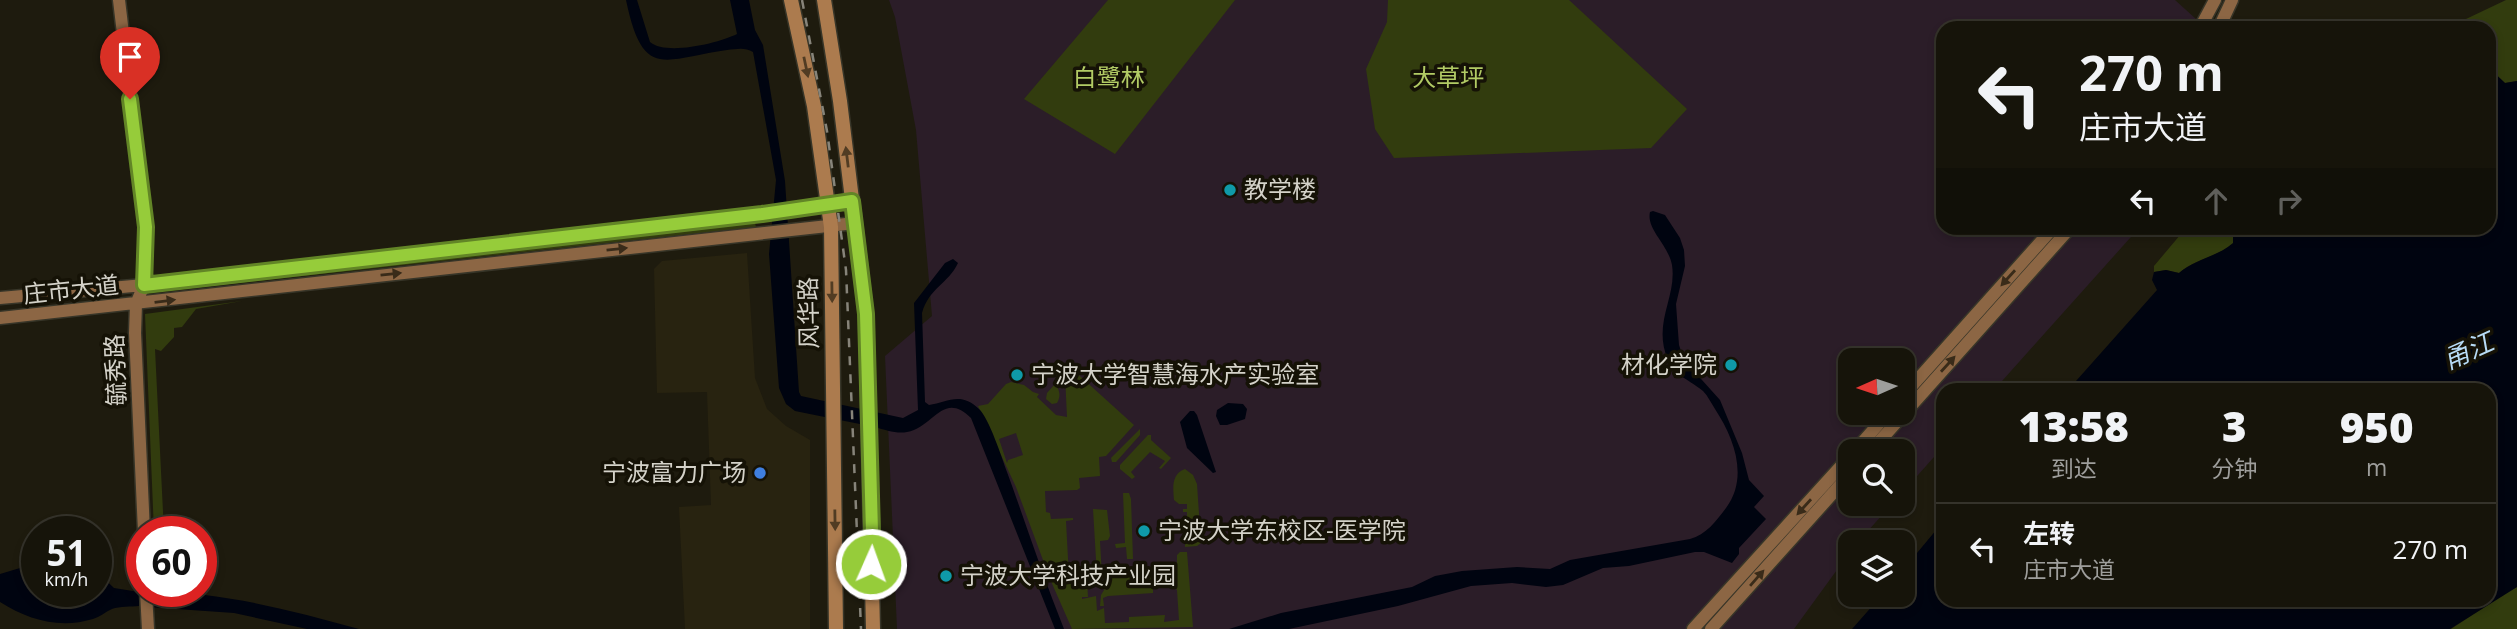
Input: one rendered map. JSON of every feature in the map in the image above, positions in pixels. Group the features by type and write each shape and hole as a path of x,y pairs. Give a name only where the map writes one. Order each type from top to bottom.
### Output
{"main road":[{"name":"毓秀路","path":"118,0 146,227 144,285 136,304 135,332 143,516"},
{"name":"风华路","path":"792,0 814,106 830,205 824,228 836,629"},
{"path":"824,0 866,314 873,629"},
{"path":"2204,21 2215,0"},
{"path":"2223,21 2232,0"},
{"name":"庄市大道","path":"0,298 144,285 813,208 852,201"},
{"name":"庄市大道","path":"0,318 855,223"},
{"path":"1915,382 2047,235"},
{"path":"1882,439 2064,235"},
{"path":"1865,439 1878,425"},
{"path":"1693,629 1838,469"},
{"path":"1711,629 1838,487"},
{"path":"147,607 148,629"}],"shaded area":[{"path":"889,0 2175,0 2198,21 1936,21 1936,235 2133,235 2000,383 1936,383 1936,455 1915,478 1915,439 1838,439 1838,516 1881,516 1869,530 1838,530 1838,568 1794,629 897,629 885,356 932,316 916,130 895,17"},
{"name":"宁波富力广场","path":"747,253 755,378 767,409 786,426 810,440 810,629 685,629 679,507 711,505 707,392 657,393 654,269 662,261"}],"green space":[{"name":"白鹭林","path":"1108,0 1235,0 1115,154 1024,99"},
{"name":"大草坪","path":"1388,0 1569,0 1687,109 1651,148 1394,158 1375,129 1366,69 1387,22"},
{"path":"2506,0 2517,0 2517,81 2505,83 2496,75 2496,21 2462,21"},
{"path":"755,223 756,227 156,292 154,288"},
{"path":"2180,235 2233,235 2233,244 2179,273 2166,270 2154,272 2154,266"},
{"path":"242,301 196,309 182,327 174,328 174,337 161,351 155,349 163,516 153,516 145,314"},
{"path":"1071,368 1134,425 1106,456 1099,457 1100,476 1079,478 1080,488 1077,490 1045,491 1046,512 1050,513 1051,519 1073,518 1066,521 1069,577 1097,576 1093,509 1107,510 1110,536 1108,540 1100,541 1102,577 1087,580 1088,597 1082,599 1096,596 1097,611 1104,608 1105,623 1129,622 1129,617 1165,615 1164,622 1179,620 1177,590 1165,576 1177,574 1177,555 1187,552 1193,627 1072,629 1050,579 1016,487 978,406 988,404 1011,382 1024,385 1039,394 1037,397 1056,415 1067,417 1065,375","holes":["1016,433 1023,455 1008,460 1007,463 999,439"]},
{"path":"1055,384 1059,395 1057,403 1052,404 1046,399 1047,393"},
{"path":"1140,429 1140,435 1116,462 1112,462 1111,458"},
{"path":"1151,435 1151,440 1171,458 1161,469 1159,468 1165,461 1150,452 1131,472 1135,477 1132,479 1120,469 1120,465"},
{"path":"1185,469 1193,475 1197,484 1201,543 1185,547 1185,544 1189,543 1189,538 1185,538 1188,530 1184,529 1184,526 1188,526 1188,521 1183,518 1187,517 1187,512 1183,512 1183,509 1187,509 1187,504 1179,504 1174,500 1173,491 1177,474"},
{"path":"1123,493 1129,493 1131,499 1133,559 1127,559 1126,547 1116,548 1115,544 1125,543"},
{"path":"1150,575 1153,578 1153,593 1108,596 1103,598 1104,606 1100,606 1101,595 1112,577"},
{"path":"2517,587 2517,629 2451,629 2485,607 2496,607 2496,600"}],"water":[{"path":"626,0 637,0 650,42 668,48 680,48 706,44 737,34 730,0 749,0 755,30 763,45 785,181 801,396 903,418 918,410 914,303 945,263 953,259 958,263 929,298 922,313 925,402 929,405 948,400 966,400 983,414 999,448 1064,629 1055,629 971,418 961,410 946,409 916,429 899,432 795,411 786,404 779,388 769,254 776,180 753,52 738,49 659,59 649,54 640,43"},
{"name":"甬江","path":"2496,75 2505,83 2517,81 2517,587 2496,600 2496,383 2074,383 2157,290 2152,280 2154,272 2166,270 2179,273 2233,243 2233,235 2496,235"},
{"path":"1650,212 1665,215 1680,238 1684,250 1685,266 1676,304 1679,345 1684,360 1720,400 1742,453 1749,480 1764,496 1754,507 1766,519 1739,548 1739,554 1732,563 1704,552 1695,552 1629,566 1603,568 1563,585 1546,587 1512,583 1471,586 1398,606 1289,629 1229,629 1281,613 1412,587 1435,576 1517,567 1550,569 1570,560 1690,539 1710,527 1733,496 1737,484 1736,458 1728,432 1706,395 1679,374 1668,360 1663,334 1673,277 1672,265 1651,224"},
{"path":"1228,403 1243,404 1247,409 1245,419 1220,425 1216,416 1217,410"},
{"path":"1190,411 1197,415 1216,472 1213,473 1187,448 1180,422"},
{"path":"1936,530 1936,607 2485,607 2450,629 1852,629 1871,607 1915,607 1915,555"},
{"path":"20,568 21,607 112,607 112,586 126,590 127,607 109,610 96,618 68,623 45,621 22,614 0,602 0,574"},
{"path":"217,597 281,609 359,629 307,629 234,613 148,607 217,607"}],"railway":[{"path":"802,0 827,131 846,270 861,629"}],"place":[{"name":"教学楼","path":"1230,190"},
{"name":"材化学院","path":"1731,365"},
{"name":"宁波大学智慧海水产实验室","path":"1017,375"},
{"name":"宁波富力广场","path":"760,473"},
{"name":"宁波大学东校区-医学院","path":"1144,531"},
{"name":"宁波大学科技产业园","path":"946,576"}],"route":[{"path":"130,99 146,227 144,285 813,208 852,201 866,314 871,564"}]}
